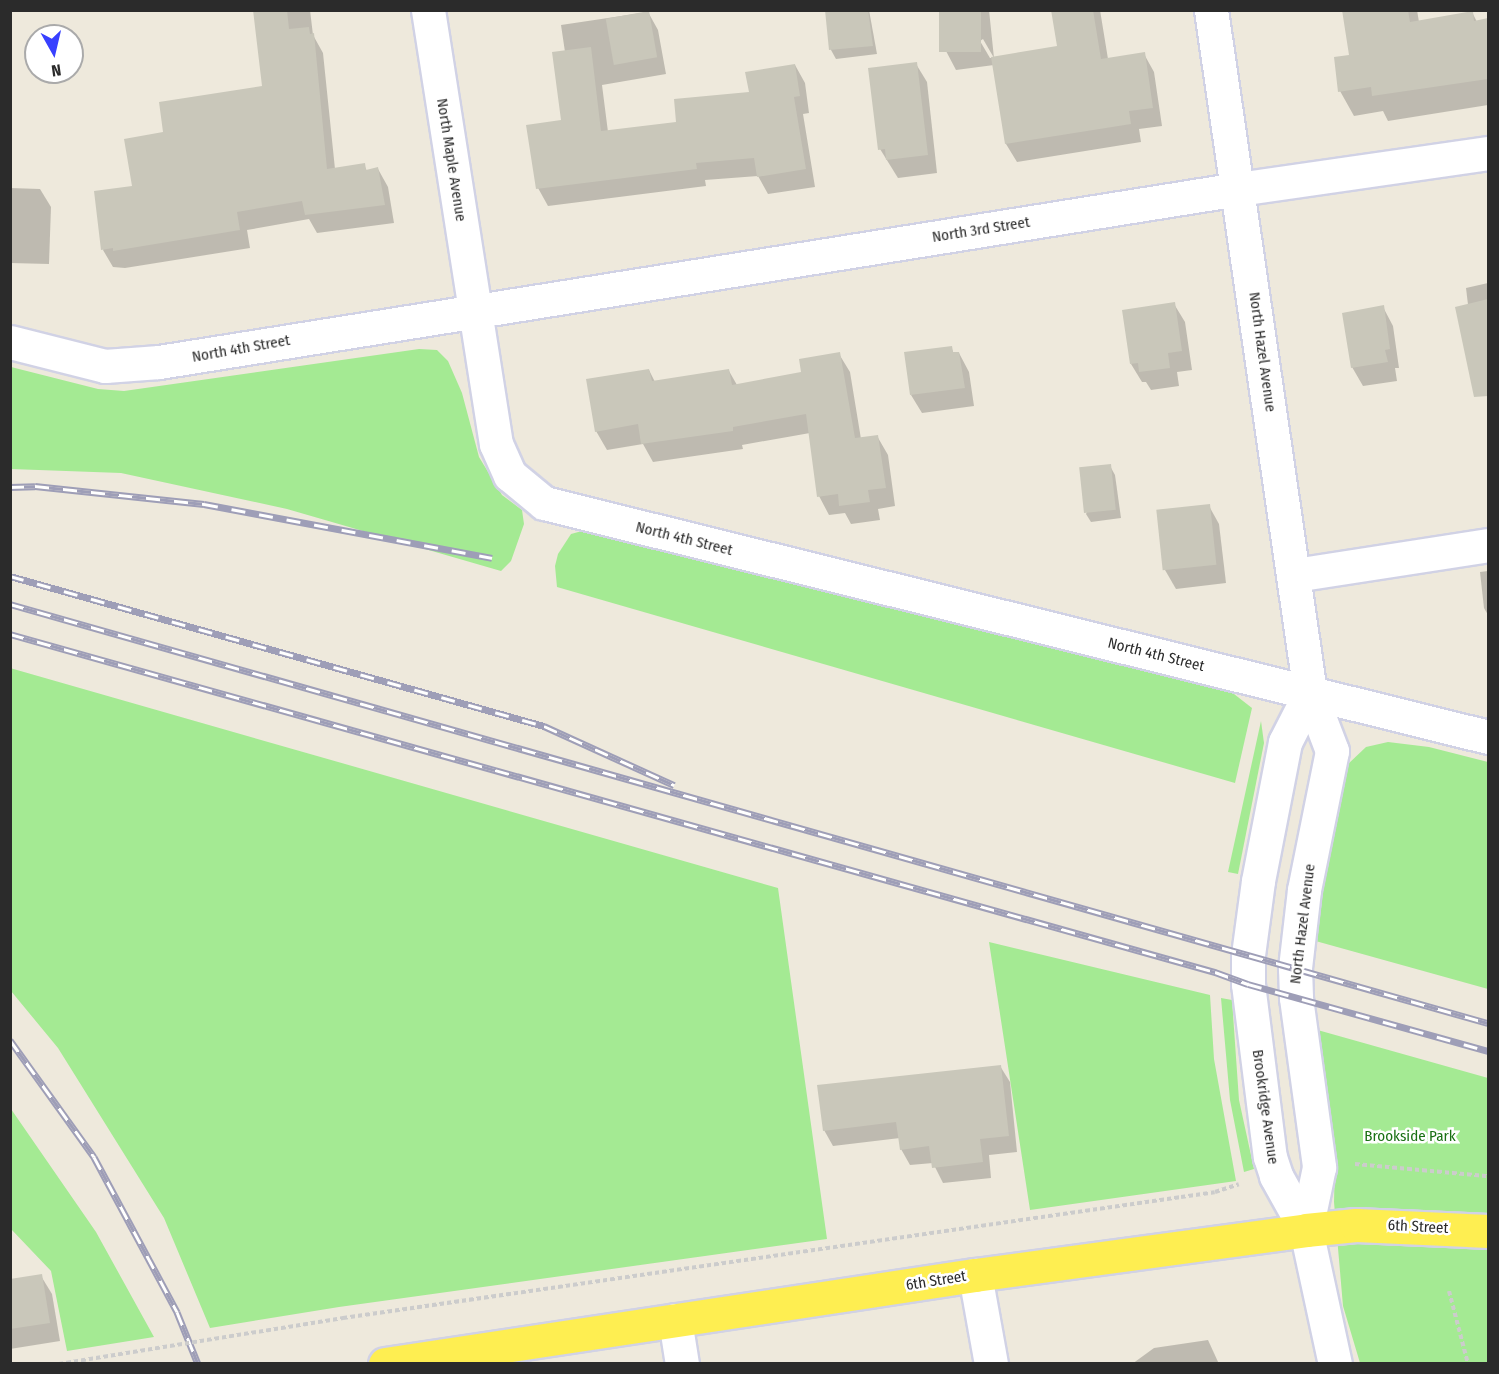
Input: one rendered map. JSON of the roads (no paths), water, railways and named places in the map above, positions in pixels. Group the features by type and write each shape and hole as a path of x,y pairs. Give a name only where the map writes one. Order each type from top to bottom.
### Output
{"main road":[{"name":"6th Street","path":"385,1364 975,1275 1306,1230 1356,1225 1488,1231"}],"street":[{"name":"North Maple Avenue","path":"428,10 473,310"},
{"name":"North Hazel Avenue","path":"1211,10 1295,574 1310,693 1332,751 1304,890 1295,968 1296,998 1319,1167 1306,1230"},
{"name":"North 3rd Street","path":"473,310 1238,189 1488,153"},
{"name":"North 4th Street","path":"10,342 105,366 127,365 159,362 473,310 496,444 510,475 544,503 1488,737"},
{"path":"1295,574 1488,545"},
{"name":"Brookridge Avenue","path":"1310,693 1285,742 1257,881 1248,955 1248,984 1270,1157 1276,1176 1306,1230 1335,1364"},
{"path":"975,1275 982,1328 991,1364"},
{"path":"675,1320 682,1364"}],"railway":[{"path":"10,487 35,486 204,504 492,558"},
{"path":"10,576 544,726 674,785"},
{"path":"10,604 1488,1023"},
{"path":"10,634 1215,972 1248,984 1488,1051"},
{"path":"10,1040 94,1157 177,1312 198,1364"}],"park label":[{"name":"Brookside Park","path":"1410,1137"}]}
